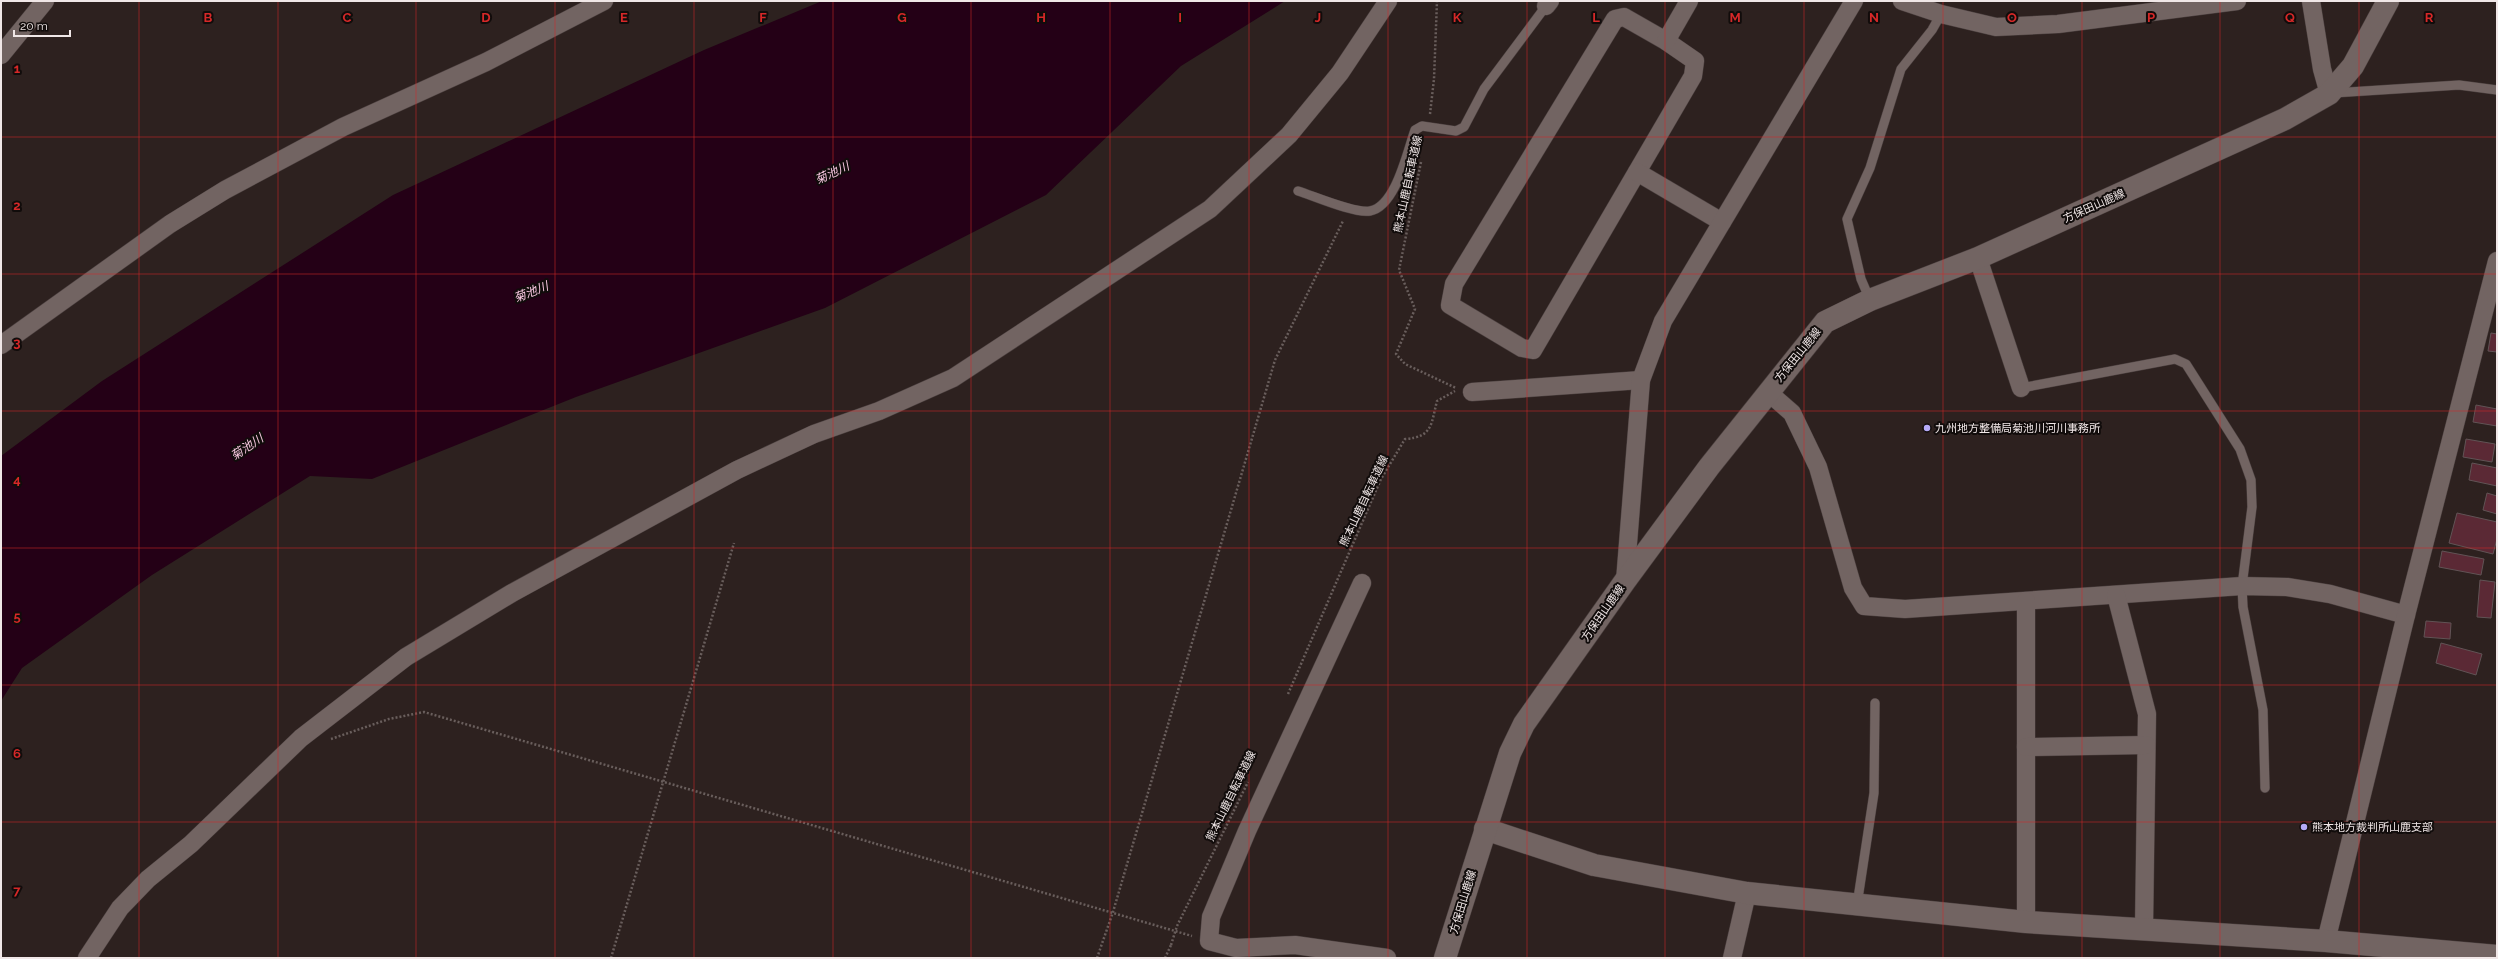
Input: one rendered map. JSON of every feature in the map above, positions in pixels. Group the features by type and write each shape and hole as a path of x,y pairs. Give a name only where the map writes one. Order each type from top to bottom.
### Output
{"main road":[{"name":"方保田山鹿線","path":"1445,958 1510,752 1524,724 1625,581 1709,467 1825,322 1870,300 1978,258 2252,136 2329,94 2353,66 2388,1"},
{"path":"1485,830 1594,865 1747,894 2026,922 2144,929 2325,949 2497,956"}],"street":[{"path":"1,55 45,1"},
{"path":"1,345 170,224 224,190 343,127 486,62 604,1"},
{"path":"88,958 120,908 148,878 191,844 301,738 406,657 512,593 737,470 814,434 879,411 953,378 1210,209 1289,135 1340,73 1388,1"},
{"path":"1666,41 1689,1"},
{"path":"1625,581 1640,380 1663,321 1854,1"},
{"path":"1902,1 1941,14 1996,27 2058,24 2237,1"},
{"path":"2311,1 2322,69 2329,94"},
{"path":"1624,17 1666,41 1695,61 1693,76 1534,350 1522,348 1450,305 1454,284 1616,19 1624,17"},
{"path":"1637,172 1722,222"},
{"path":"1978,258 2021,388"},
{"path":"2325,949 2406,615 2497,261"},
{"path":"1472,392 1640,380"},
{"path":"1768,392 1792,413 1818,467 1853,588 1864,606 1905,609 2242,586 2287,587 2330,594 2406,615"},
{"path":"1362,583 1247,831 1211,916 1209,941 1233,953 1295,945 1387,958"},
{"path":"2116,595 2148,714 2146,745 2144,929"},
{"path":"2026,601 2026,922"},
{"path":"2026,747 2146,745"},
{"path":"1732,958 1747,894"}],"lane":[{"path":"1298,191 1350,208 1370,211 1382,205 1392,195 1415,130 1422,126 1456,131 1464,127 1484,89 1548,4"},
{"path":"1870,300 1861,279 1847,220 1870,168 1901,69 1932,30 1941,14"},
{"path":"2329,94 2459,85 2497,90"},
{"path":"2021,388 2175,359 2186,364 2240,449 2247,464 2251,480 2252,506 2242,586 2243,607 2263,710 2265,788"},
{"path":"1857,905 1874,793 1875,704"}],"path":[{"name":"熊本山鹿自転車道線","path":"1428,127 1434,79 1437,1"},
{"name":"熊本山鹿自転車道線","path":"1286,698 1381,479 1396,451 1405,439 1420,438 1429,430 1437,401 1459,389 1405,364 1396,354 1415,309 1399,270 1422,158"},
{"path":"1097,958 1113,912 1275,360 1350,208"},
{"path":"612,958 734,543"},
{"path":"330,740 389,718 424,712 662,784 1113,912 1209,941"},
{"name":"熊本山鹿自転車道線","path":"1165,958 1177,926 1249,780"}],"water":[{"name":"菊池川","path":"822,1 1285,1 1181,66 1046,195 825,308 576,397 372,479 310,476 152,575 22,668 1,701 1,456 102,381 393,195 704,50"}],"building":[{"path":"2491,333 2497,334 2497,352 2488,351"},
{"path":"2476,405 2497,409 2497,426 2473,422"},
{"path":"2466,439 2495,444 2492,462 2463,457"},
{"path":"2472,463 2497,468 2497,486 2469,480"},
{"path":"2487,493 2497,496 2497,514 2483,510"},
{"path":"2457,513 2497,522 2497,539 2493,554 2449,543"},
{"path":"2442,551 2484,559 2481,575 2439,567"},
{"path":"2480,580 2495,582 2491,618 2477,617"},
{"path":"2426,621 2451,623 2450,639 2424,637"},
{"path":"2441,643 2482,654 2476,675 2436,663"}],"place":[{"name":"九州地方整備局菊池川河川事務所","path":"1927,428"},
{"name":"熊本地方裁判所山鹿支部","path":"2304,827"}]}
